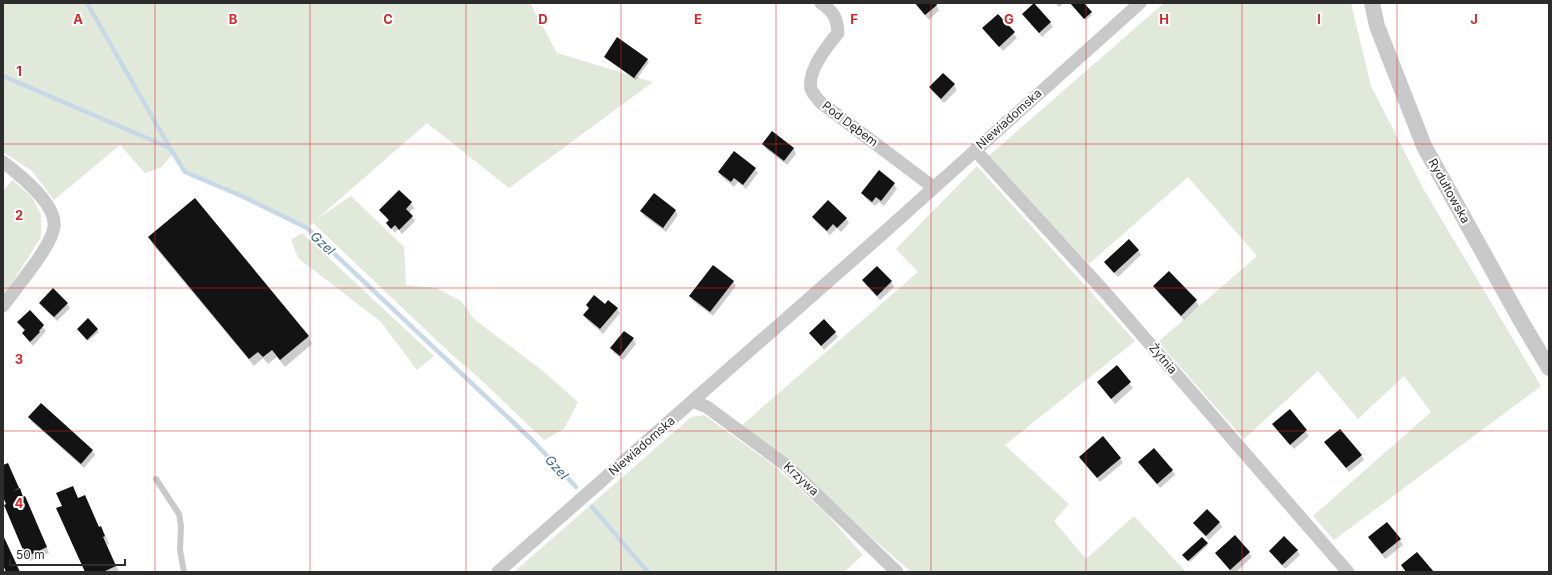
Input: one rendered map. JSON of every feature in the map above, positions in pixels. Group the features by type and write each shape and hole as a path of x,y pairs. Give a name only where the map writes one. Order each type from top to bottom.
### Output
{"street":[{"name":"Pod Dębem","path":"822,3 830,10 837,20 838,34 823,51 812,76 812,90 820,102 933,187"},
{"name":"Niewiadomska","path":"498,572 880,236 1140,3"},
{"name":"Rydułtowska","path":"1372,3 1377,26 1424,146 1549,368"},
{"name":"Żytnia","path":"975,150 1103,290 1348,572"},
{"path":"3,162 20,175 44,198 53,216 54,226 51,238 39,257 3,306"},
{"name":"Krzywa","path":"693,401 707,407 787,466 897,572"}],"lane":[{"path":"156,479 178,514 181,526 180,550 184,572"}],"green space":[{"path":"3,3 530,3 557,53 653,82 509,188 427,123 317,219 351,196 404,247 406,285 436,288 461,301 474,319 543,371 578,402 564,429 544,440 313,223 307,228 185,172 174,153 160,168 145,173 120,145 54,200 32,171 3,152"},
{"path":"1164,3 1351,3 1371,86 1424,190 1541,386 1334,540 1313,516 1431,412 1404,376 1358,419 1318,371 1244,439 1158,342 1257,256 1188,177 1089,264 1024,196 984,160"},
{"path":"977,166 1135,341 1005,445 1069,504 1054,521 1086,559 1134,516 1186,572 911,572 742,425 918,272 896,249"},
{"path":"13,180 32,197 41,215 41,237 3,297 3,190"},
{"path":"302,233 434,356 417,370 381,322 298,258 291,240"},
{"path":"704,415 772,464 825,512 863,555 844,572 514,572 691,417"}],"building":[{"path":"915,3 936,3 937,5 925,15"},
{"path":"1034,3 1051,22 1039,33 1022,14"},
{"path":"1070,3 1084,3 1092,12 1084,19"},
{"path":"998,14 1015,32 999,47 982,28"},
{"path":"617,37 648,59 634,78 604,57"},
{"path":"943,73 955,84 941,99 929,87"},
{"path":"772,131 794,148 784,161 762,144"},
{"path":"734,151 756,168 743,185 734,178 731,182 718,172"},
{"path":"879,170 895,183 881,201 876,197 872,202 861,193"},
{"path":"399,190 412,202 406,209 413,216 399,230 395,225 391,229 386,223 389,220 379,210"},
{"path":"654,193 676,210 663,228 640,211"},
{"path":"195,198 309,336 280,360 272,350 263,357 258,352 249,359 148,237"},
{"path":"828,200 847,218 837,228 833,224 827,231 812,217"},
{"path":"1129,239 1139,250 1114,273 1104,262"},
{"path":"713,265 734,281 710,312 689,296"},
{"path":"877,266 892,281 877,296 862,280"},
{"path":"1169,271 1197,300 1181,316 1153,286"},
{"path":"53,288 68,303 54,317 39,303"},
{"path":"594,295 605,304 608,300 618,308 600,329 583,315 589,308 586,305"},
{"path":"30,310 44,325 39,331 40,332 30,342 22,333 25,330 17,322"},
{"path":"88,318 98,329 87,340 77,329"},
{"path":"824,319 836,332 821,346 809,333"},
{"path":"624,331 634,338 620,356 610,348"},
{"path":"1117,365 1131,382 1111,399 1097,382"},
{"path":"41,403 93,450 81,464 28,417"},
{"path":"1290,409 1307,430 1290,445 1272,424"},
{"path":"1340,429 1362,455 1346,468 1324,442"},
{"path":"1103,436 1121,458 1097,478 1079,457"},
{"path":"1154,448 1173,470 1157,484 1138,462"},
{"path":"8,463 19,488 12,492 20,488 23,497 25,496 47,547 26,557 4,505 6,504 3,497 3,465"},
{"path":"73,486 78,498 85,495 99,527 101,526 105,536 103,537 116,566 103,572 85,572 56,508 62,506 56,493"},
{"path":"1207,509 1220,522 1206,536 1193,523"},
{"path":"1387,522 1401,539 1382,554 1368,537"},
{"path":"3,535 20,572 6,572 3,565"},
{"path":"1235,535 1250,552 1230,570 1215,553"},
{"path":"1284,536 1298,550 1282,565 1269,551"},
{"path":"1202,537 1208,543 1188,561 1182,555"},
{"path":"1417,552 1434,572 1406,572 1401,565"}],"waterway":[{"name":"Gzel","path":"87,3 185,172 244,197 307,228 533,441 576,487"},
{"path":"3,76 170,148"},
{"name":"Gzel","path":"592,507 648,572"}]}
